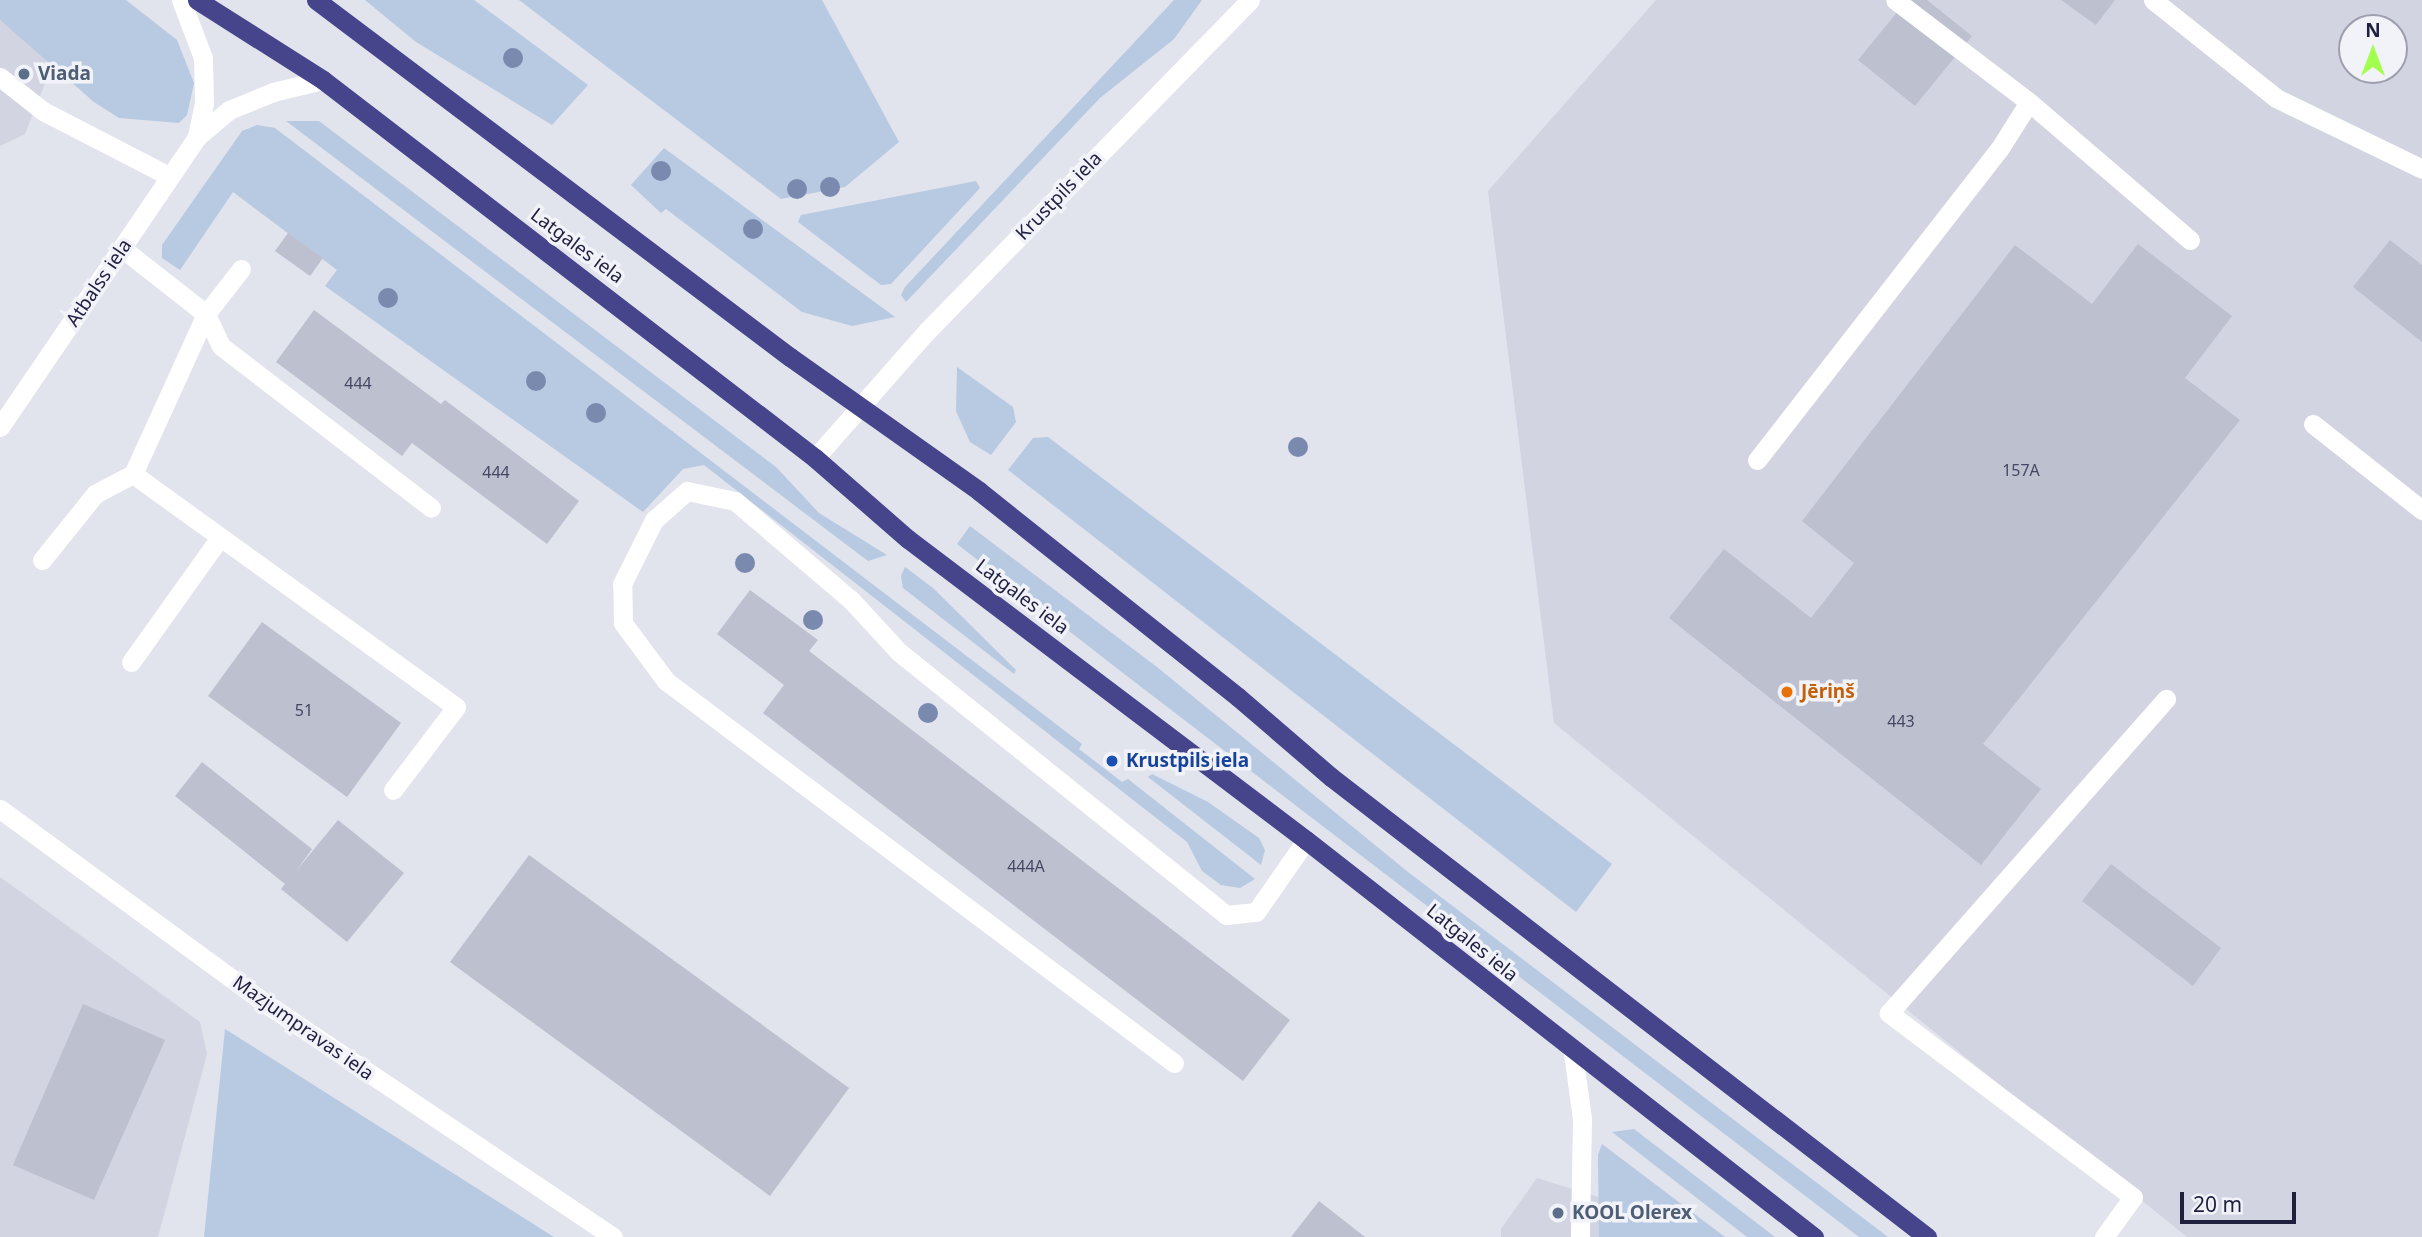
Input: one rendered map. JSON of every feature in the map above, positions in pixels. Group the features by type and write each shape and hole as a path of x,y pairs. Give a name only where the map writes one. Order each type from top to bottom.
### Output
{"highway":[{"name":"Latgales iela","path":"197,0 323,80 815,458 908,539 1306,840 1573,1053 1814,1237"},
{"name":"Latgales iela","path":"316,0 859,407 988,498 1238,697 1331,777 1927,1237"}],"street":[{"name":"Atbalss iela","path":"181,0 203,58 204,103 197,137"},
{"name":"Krustpils iela","path":"815,458 928,330 1250,0"},
{"path":"1895,0 2029,102 2190,240"},
{"path":"2152,0 2276,98 2422,169"},
{"path":"2,80 43,111 169,176"},
{"name":"Atbalss iela","path":"0,427 197,137 229,110 274,92 323,80"},
{"path":"1757,460 2000,148 2029,102"},
{"path":"123,249 206,314 221,346 431,508"},
{"path":"42,560 95,494 133,474 206,314 241,269"},
{"path":"2313,424 2422,510"},
{"path":"133,474 456,707 393,790"},
{"path":"1174,1063 666,681 623,624 622,584 654,520 687,491 734,501 851,600 899,652 1226,915 1256,912 1306,840"},
{"path":"131,662 220,537"},
{"path":"2104,1237 2133,1197 1889,1013 2166,699"},
{"name":"Mazjumpravas iela","path":"0,809 271,1007 612,1237"},
{"path":"1573,1053 1582,1119 1580,1237"}],"shaded area":[{"path":"0,0 126,0 177,40 194,83 187,115 179,123 119,118 94,102 0,20"},
{"path":"365,0 474,0 588,85 552,125 416,42"},
{"path":"519,0 822,0 899,142 845,187 781,199"},
{"path":"1174,0 1202,0 1174,39 1100,98 906,302 901,295 905,287"},
{"path":"1656,0 2422,0 2422,1237 2187,1237 1554,723 1488,191"},
{"name":"Viada","path":"0,20 53,63 25,134 0,146"},
{"path":"286,121 319,121 776,467 819,513 887,555 868,561"},
{"path":"257,125 275,128 1082,744 1079,749 1122,782 1128,779 1255,879 1240,888 1221,885 1202,871 1187,842 704,465 683,469 643,512 325,286 337,270 233,192 180,270 162,258 162,245 242,131"},
{"path":"664,148 895,317 852,326 802,312 666,209 661,213 631,185"},
{"path":"976,181 980,188 891,284 881,285 798,222 801,215"},
{"path":"957,367 1013,407 1016,422 991,455 970,442 956,411"},
{"path":"1048,437 1612,864 1576,912 1008,470 1033,438"},
{"path":"970,526 1157,667 1408,872 1888,1237 1859,1237 1123,673 957,544"},
{"path":"905,567 933,588 1016,670 1014,674 903,588 901,576"},
{"path":"1152,774 1208,802 1259,838 1265,850 1261,865 1148,777"},
{"path":"0,877 200,1022 207,1054 158,1237 0,1237"},
{"path":"225,1029 554,1237 204,1237"},
{"path":"1634,1129 1775,1237 1747,1237 1612,1132"},
{"path":"1602,1144 1725,1237 1599,1237 1598,1155"},
{"name":"KOOL Olerex","path":"1537,1178 1602,1198 1606,1237 1501,1237 1501,1229"}],"building":[{"path":"1907,0 1927,0 1972,36 1915,106 1858,60"},
{"path":"2061,0 2115,0 2096,25"},
{"path":"288,233 323,258 310,276 275,251"},
{"path":"2390,240 2422,265 2422,342 2353,287"},
{"path":"2138,244 2232,316 2185,378 2240,420 1983,744 2041,789 1981,865 1669,618 1724,549 1811,618 1854,563 1802,521 2015,245 2092,304"},
{"path":"314,310 441,404 445,400 579,501 547,544 412,443 402,456 276,362"},
{"path":"750,590 818,640 809,651 1290,1020 1243,1081 763,713 784,685 717,634"},
{"path":"262,622 401,723 347,797 208,696"},
{"path":"202,762 312,849 296,871 338,820 404,873 347,942 281,889 285,884 175,796"},
{"path":"529,855 849,1088 770,1196 450,962"},
{"path":"2111,864 2221,948 2193,986 2082,901"},
{"path":"83,1004 165,1040 94,1200 13,1165"},
{"path":"1319,1201 1365,1237 1291,1237"}],"place":[{"name":"Viada","path":"24,74"},
{"name":"Jēriņš","path":"1787,692"},
{"name":"Krustpils iela","path":"1112,761"},
{"name":"KOOL Olerex","path":"1558,1213"}]}
